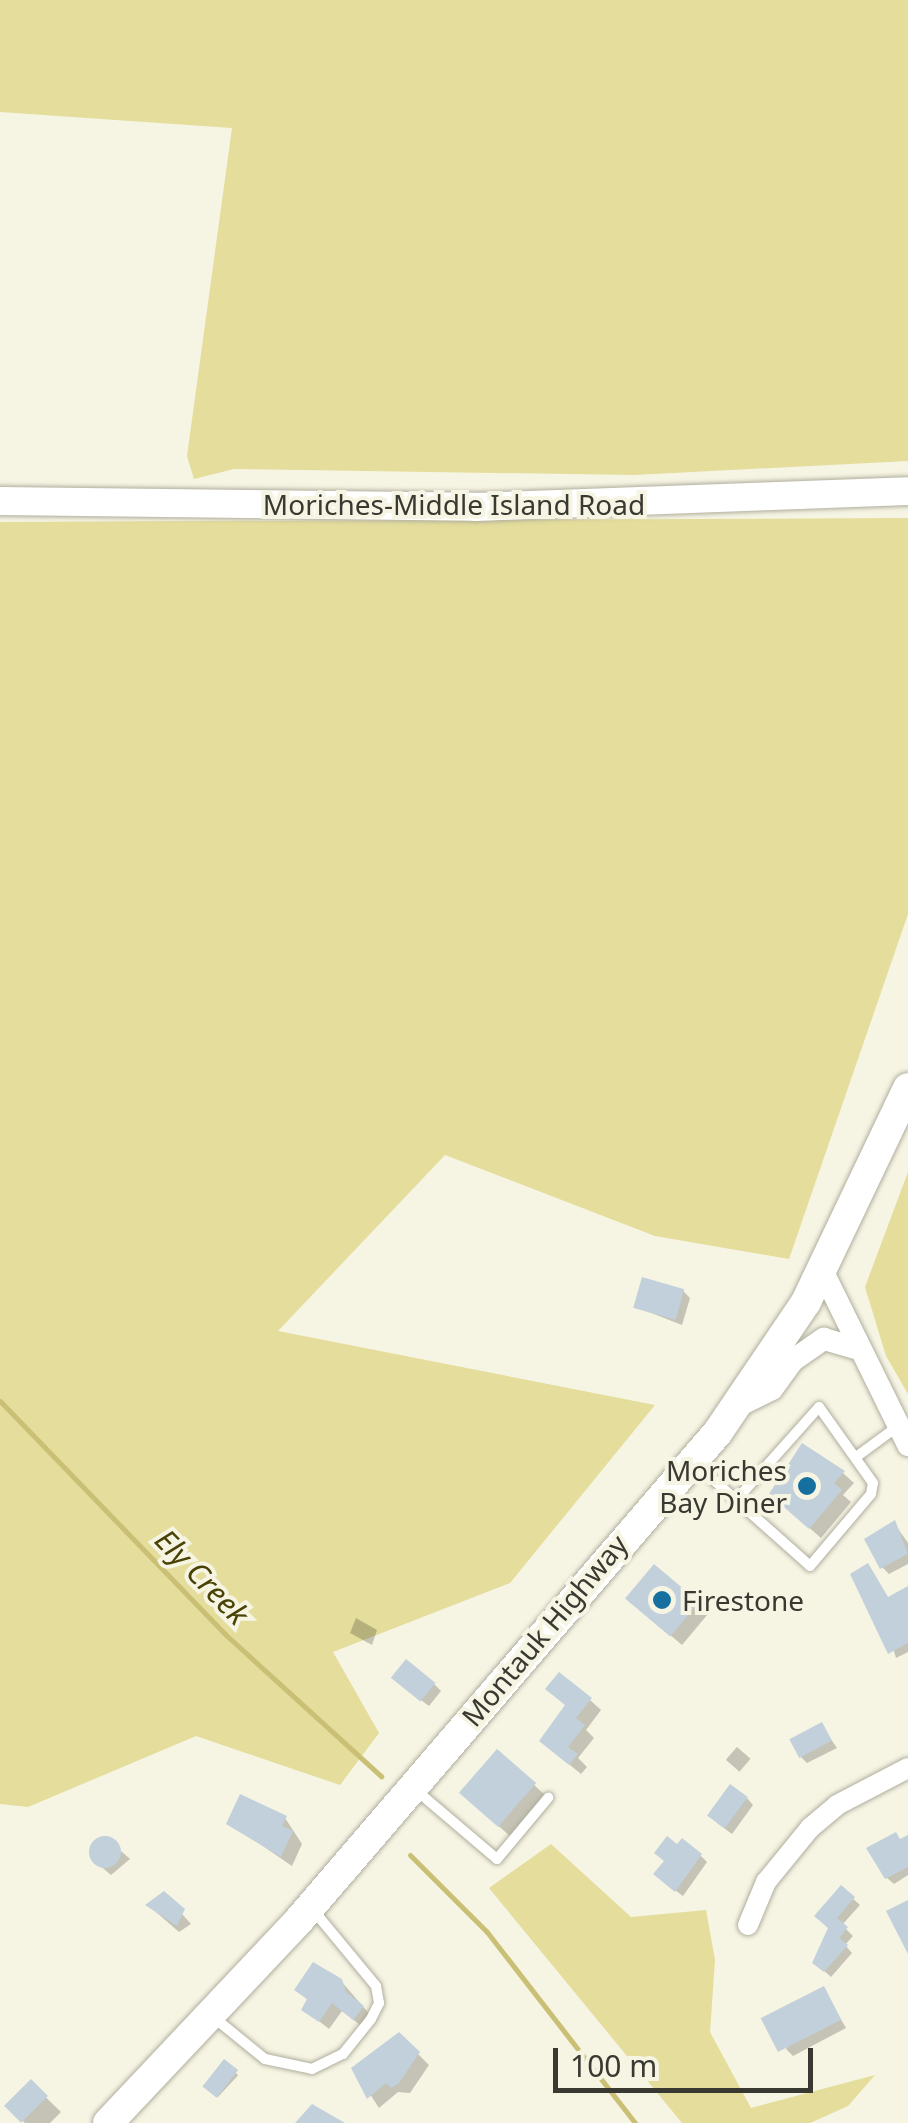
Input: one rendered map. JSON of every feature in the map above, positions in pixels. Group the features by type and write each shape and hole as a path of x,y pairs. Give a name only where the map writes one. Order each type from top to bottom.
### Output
{"main road":[{"name":"Moriches-Middle Island Road","path":"0,502 475,506 908,492"},
{"name":"Montauk Highway","path":"108,2123 212,2016 310,1906 736,1406 823,1272 908,1088"}],"street":[{"path":"823,1272 903,1435"},
{"path":"736,1406 772,1388 792,1362 824,1340 858,1350"},
{"path":"748,1925 766,1882 810,1828 837,1806 908,1768"}],"lane":[{"path":"692,1460 736,1500 810,1566 872,1494 873,1482 819,1407 736,1500"},
{"path":"856,1457 903,1435"},
{"path":"413,1787 497,1859 548,1798"},
{"path":"212,2016 266,2059 312,2069 342,2054 379,2003 376,1986 310,1906"}],"shaded area":[{"path":"0,0 908,0 908,461 634,475 234,469 194,479 187,456 232,128 0,112"},
{"path":"908,518 908,914 789,1259 655,1236 445,1155 278,1331 655,1405 510,1583 333,1652 379,1733 340,1785 196,1736 28,1807 0,1804 0,522"},
{"path":"908,1172 908,1394 886,1356 865,1287"},
{"path":"551,1844 631,1917 706,1910 715,1960 710,2032 751,2108 875,2075 848,2106 810,2123 682,2123 489,1888"}],"building":[{"path":"642,1277 684,1289 675,1320 633,1308"},
{"name":"Moriches Bay Diner","path":"802,1443 845,1471 834,1483 842,1490 809,1529 769,1494"},
{"path":"895,1520 908,1554 880,1569 864,1539"},
{"path":"868,1563 888,1597 908,1586 908,1643 888,1654 850,1574"},
{"name":"Firestone","path":"654,1564 699,1602 670,1636 625,1598"},
{"path":"406,1659 436,1683 420,1702 391,1678"},
{"path":"559,1672 592,1698 576,1718 585,1725 568,1747 578,1754 569,1765 539,1741 565,1705 545,1689"},
{"path":"822,1722 832,1741 799,1758 789,1739"},
{"path":"497,1749 536,1783 498,1827 459,1793"},
{"path":"730,1784 748,1797 725,1828 707,1816"},
{"path":"240,1794 287,1816 282,1826 293,1831 281,1857 226,1824"},
{"path":"896,1832 900,1839 908,1835 908,1867 885,1879 866,1848"},
{"path":"105,1836 116,1841 121,1852 116,1863 105,1868 94,1863 89,1852 94,1841"},
{"path":"667,1836 677,1844 682,1838 702,1854 675,1892 653,1874 664,1861 654,1853"},
{"path":"841,1885 855,1897 837,1918 848,1927 839,1938 848,1945 824,1972 812,1963 828,1928 814,1916"},
{"path":"164,1891 185,1909 177,1926 145,1905"},
{"path":"908,1900 908,1954 886,1911"},
{"path":"313,1962 342,1979 346,1992 364,2006 353,2020 332,2003 319,2022 301,2010 307,1999 294,1990"},
{"path":"824,1986 841,2020 778,2052 761,2018"},
{"path":"399,2032 420,2052 399,2083 391,2088 386,2083 367,2099 351,2068"},
{"path":"224,2059 238,2070 217,2098 202,2087"},
{"path":"31,2079 48,2096 21,2123 4,2106"},
{"path":"312,2104 345,2123 295,2123"}],"waterway":[{"name":"Ely Creek","path":"0,1401 226,1635 381,1776"},
{"name":"Ely Creek","path":"410,1855 487,1932 635,2123"}],"place":[{"name":"Moriches Bay Diner","path":"807,1486"},
{"name":"Firestone","path":"662,1600"}]}
